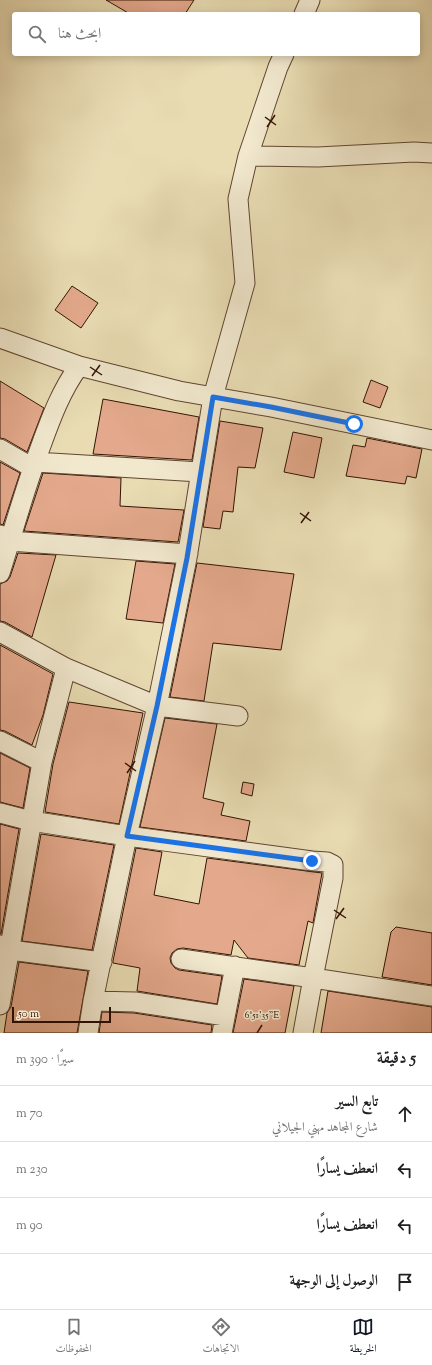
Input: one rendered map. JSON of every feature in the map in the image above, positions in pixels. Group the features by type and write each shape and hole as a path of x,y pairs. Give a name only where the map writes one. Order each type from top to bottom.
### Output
{"street":[{"path":"305,12 310,0"},
{"path":"88,1033 93,1001 127,836 157,706 188,554 213,397 245,283 238,198 248,156 283,56"},
{"path":"248,156 318,157 414,152 432,153"},
{"path":"0,338 79,366 179,391 279,408 432,440"},
{"path":"0,573 5,538 58,400 79,366"},
{"path":"0,449 34,465 200,472"},
{"path":"5,538 188,554"},
{"path":"0,632 66,668 157,706 238,716"},
{"path":"0,1005 5,948 42,762 66,668"},
{"path":"0,741 42,762"},
{"path":"0,814 31,821 127,836 326,862 333,865 334,878 303,1033"},
{"path":"5,948 102,962"},
{"path":"181,959 432,996"},
{"path":"93,1001 135,1002 224,1025 235,966"}],"building":[{"path":"106,0 194,0 186,12 127,12"},
{"path":"72,286 98,303 81,328 55,310"},
{"path":"371,380 388,387 380,408 363,402"},
{"path":"0,381 44,408 27,452 5,439 0,438"},
{"path":"103,399 199,417 192,460 93,454"},
{"path":"220,421 263,428 255,468 238,467 233,512 223,511 220,529 203,527"},
{"path":"293,432 322,438 314,478 284,472"},
{"path":"367,438 422,449 416,478 407,476 405,484 346,476 353,445 365,447"},
{"path":"0,462 20,473 3,525 0,524"},
{"path":"43,473 121,478 120,506 184,510 178,542 24,531"},
{"path":"18,553 56,555 32,637 5,622 0,621 0,584 7,581 10,577"},
{"path":"136,561 175,564 163,623 126,619"},
{"path":"197,563 294,574 281,650 213,643 204,701 170,697"},
{"path":"0,645 53,674 43,715 32,745 5,731 0,730"},
{"path":"69,702 143,713 119,824 45,812 53,764"},
{"path":"165,718 217,724 203,798 224,803 221,815 250,821 246,841 140,827"},
{"path":"0,753 30,768 23,808 0,802"},
{"path":"243,782 254,784 252,796 241,793"},
{"path":"0,824 19,829 1,934 0,934"},
{"path":"41,834 114,845 92,950 22,941"},
{"path":"136,848 162,852 154,895 199,904 207,858 322,873 313,923 308,921 299,965 248,958 234,940 231,955 183,948 177,949 172,953 170,958 171,963 175,968 179,970 222,976 217,1004 137,991 140,968 113,963"},
{"path":"396,927 432,933 432,985 382,977 391,932"},
{"path":"19,962 88,971 77,1033 4,1033 7,1013 11,1007"},
{"path":"244,979 294,986 285,1033 233,1033"},
{"path":"328,991 432,1007 432,1033 321,1033"},
{"path":"102,1012 134,1013 212,1025 211,1033 99,1033"}],"route":[{"path":"312,861 127,836 157,706 187,558 213,397 354,424"}]}
